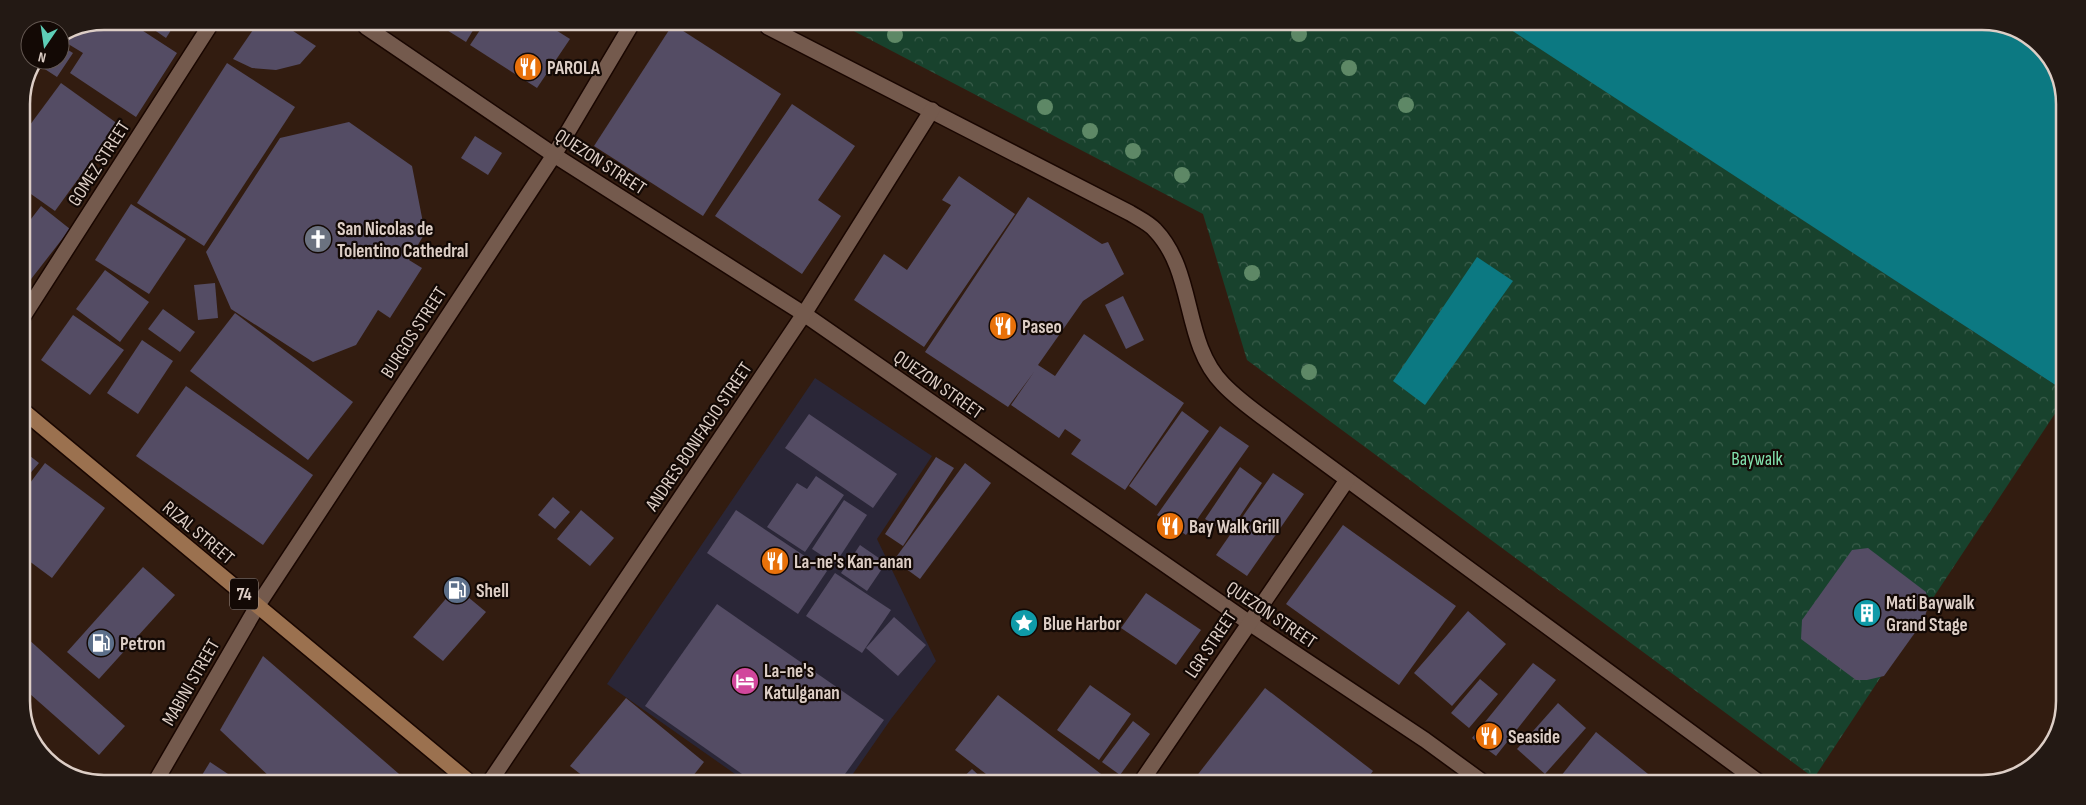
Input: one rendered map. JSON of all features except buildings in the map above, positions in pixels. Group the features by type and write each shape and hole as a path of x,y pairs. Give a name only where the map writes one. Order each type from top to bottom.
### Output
{"main road":[{"name":"RIZAL STREET","path":"30,416 462,775"}],"street":[{"name":"GOMEZ STREET","path":"30,306 207,30"},
{"name":"QUEZON STREET","path":"370,30 554,155 804,314 1248,622 1425,740 1473,775"},
{"name":"BURGOS STREET","path":"258,605 554,155 628,30"},
{"path":"774,30 1130,213 1154,229 1170,251 1183,281 1191,320 1202,350 1211,369 1222,384 1347,480 1747,775"},
{"name":"ANDRES BONIFACIO STREET","path":"494,775 804,314 932,110"},
{"name":"LGR STREET","path":"1146,775 1248,622 1347,480"},
{"name":"MABINI STREET","path":"159,775 258,605"}],"shaded area":[{"path":"815,378 932,456 877,539 936,661 891,719 852,775 736,775 607,684"}],"green space":[{"name":"Baywalk","path":"852,30 1512,30 2056,385 2056,412 1816,775 1810,775 1247,360 1203,214"}],"water":[{"path":"1511,30 1982,30 2005,34 2027,45 2046,67 2056,100 2056,385"},
{"path":"1477,257 1513,281 1425,405 1393,381"}],"place":[{"name":"PAROLA","path":"528,67"},
{"name":"San Nicolas de Tolentino Cathedral","path":"318,239"},
{"name":"Paseo","path":"1003,326"},
{"name":"Bay Walk Grill","path":"1170,526"},
{"name":"La-ne's Kan-anan","path":"775,561"},
{"name":"Shell","path":"457,590"},
{"name":"Mati Baywalk Grand Stage","path":"1867,613"},
{"name":"Blue Harbor","path":"1024,623"},
{"name":"Petron","path":"101,643"},
{"name":"La-ne's Katulganan","path":"745,681"},
{"name":"Seaside","path":"1489,736"}]}
